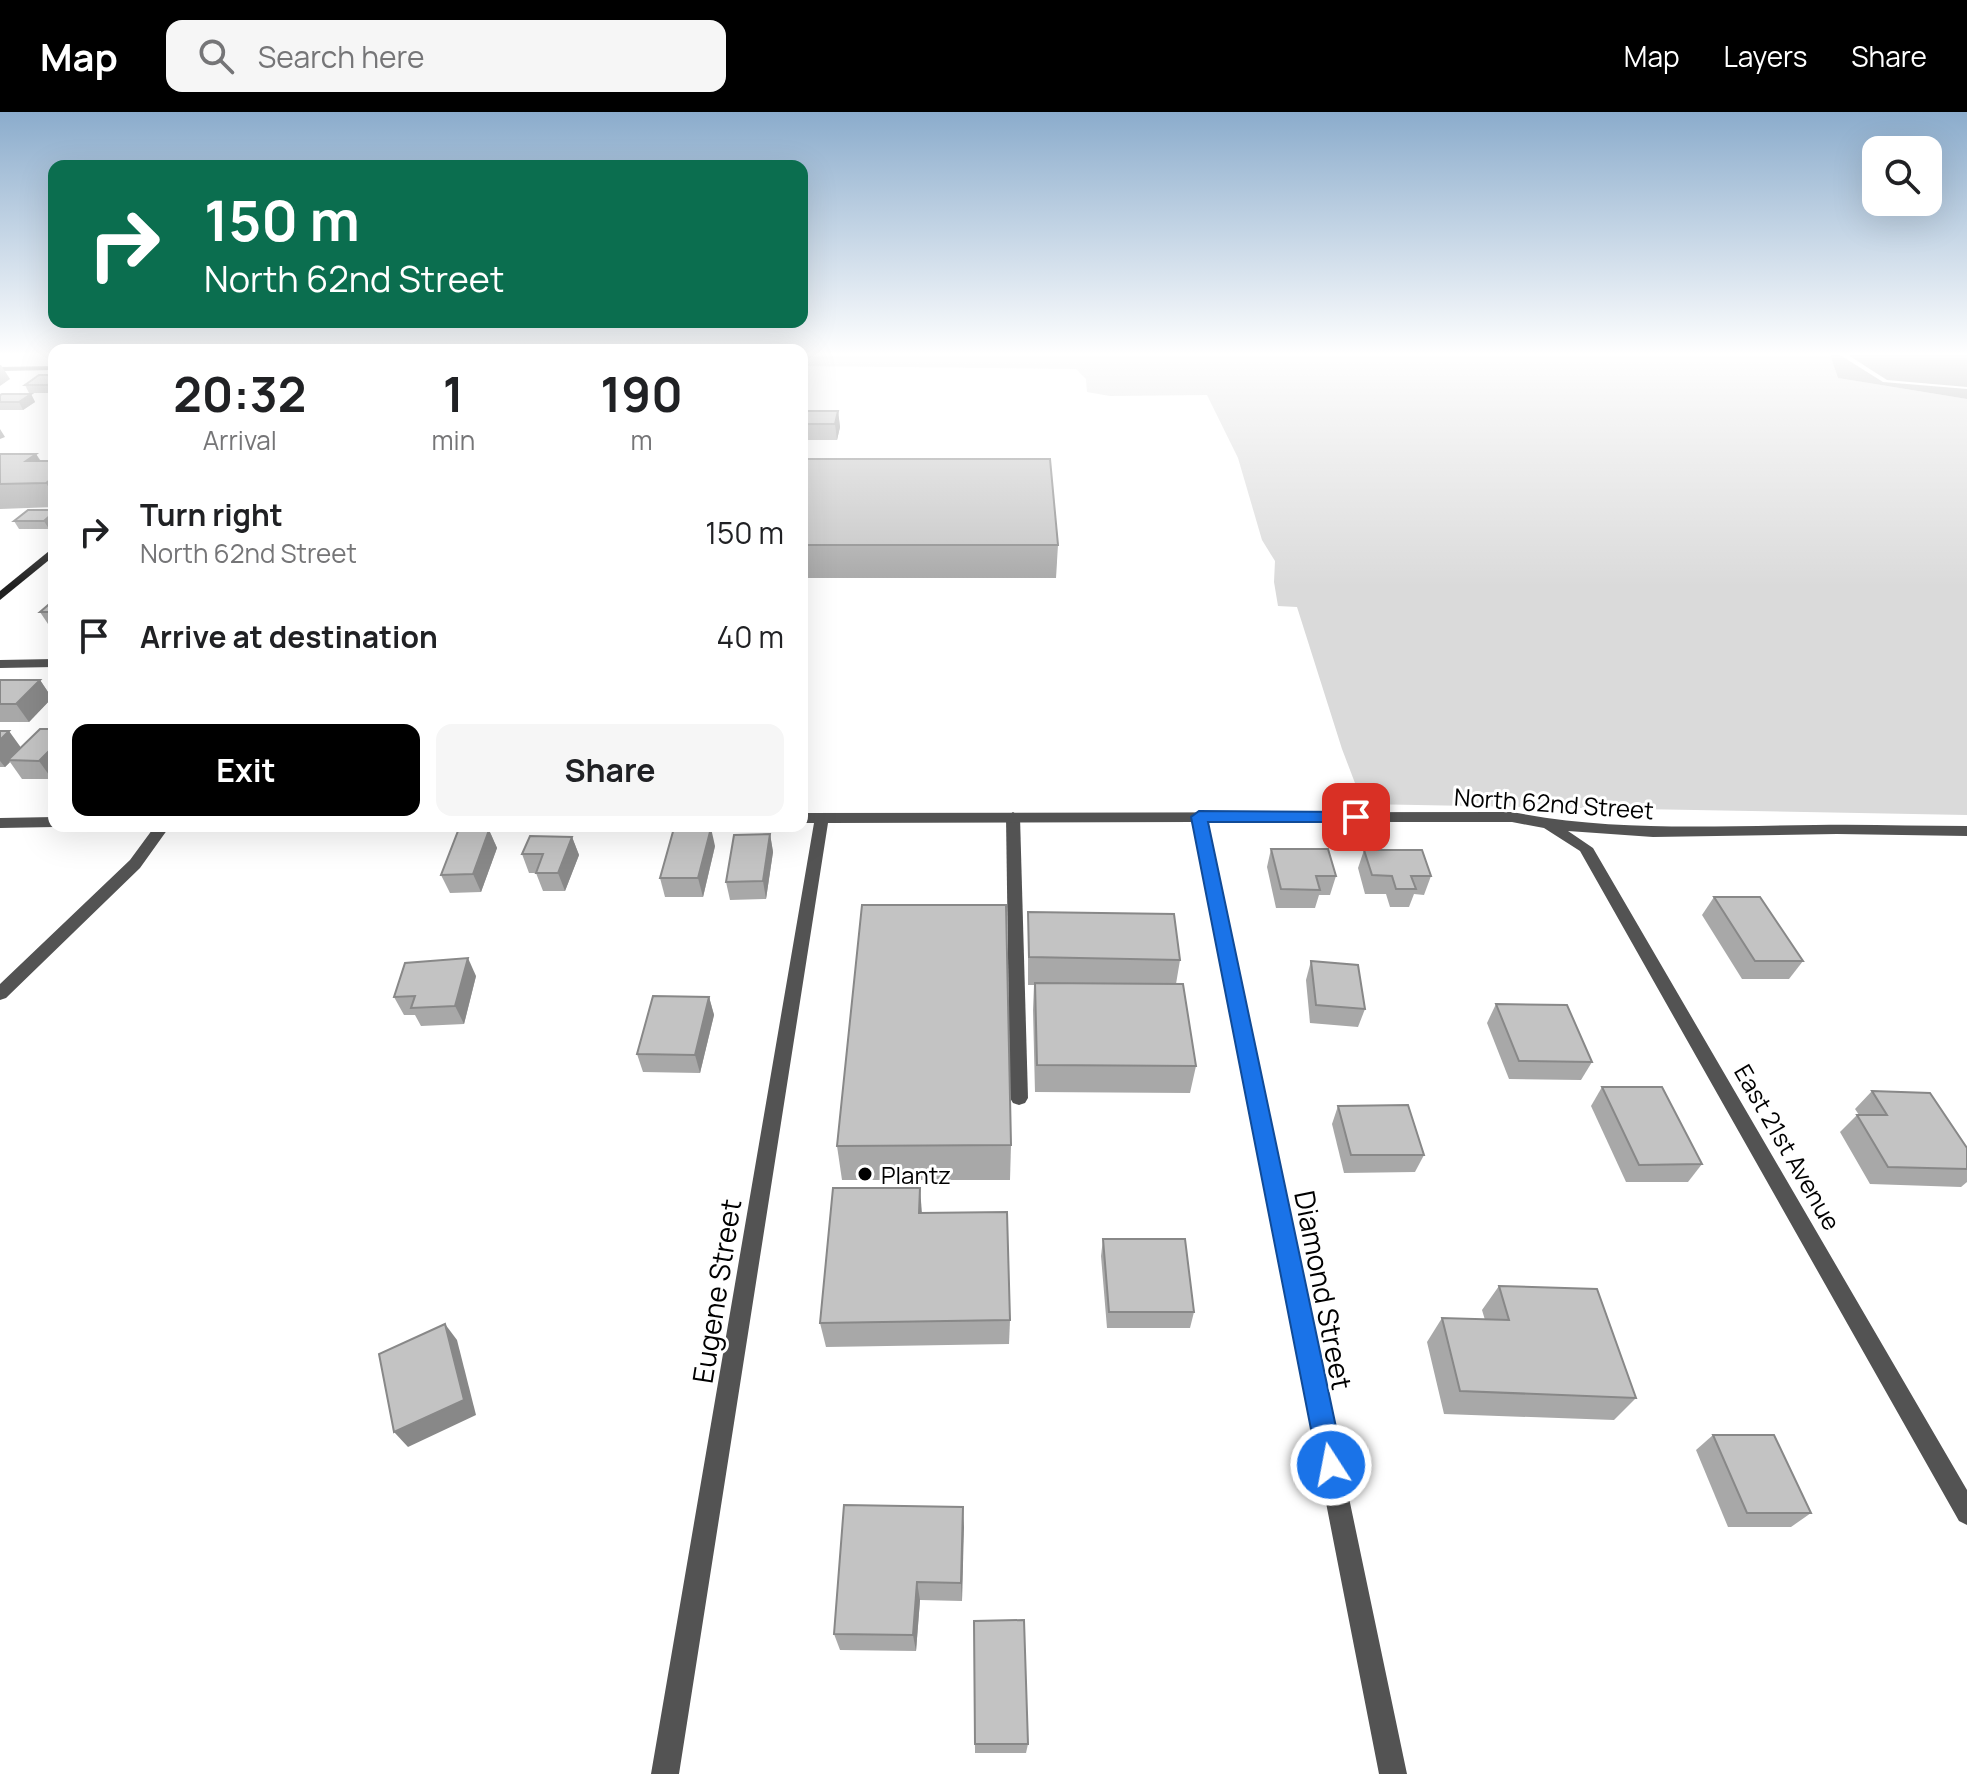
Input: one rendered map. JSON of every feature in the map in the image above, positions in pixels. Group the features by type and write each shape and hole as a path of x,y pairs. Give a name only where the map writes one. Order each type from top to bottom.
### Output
{"main road":[{"path":"0,597 48,555"}],"street":[{"path":"0,664 48,663"},
{"path":"1013,817 1019,1098"},
{"name":"Diamond Street","path":"1199,817 1393,1774"},
{"name":"North 62nd Street","path":"812,818 1512,817 1546,825 1643,834 1800,829 1967,831"},
{"name":"Eugene Street","path":"665,1774 812,818"},
{"path":"0,823 48,822"},
{"name":"East 21st Avenue","path":"1546,825 1586,848 1967,1513"},
{"path":"0,994 135,864 159,832"}],"shaded area":[{"path":"1225,433 1967,433 1967,815 1363,804 1342,749 1297,607 1278,606 1275,561 1262,540 1238,458"}],"building":[{"path":"0,454 36,454 26,461 48,461 46,483 0,484"},
{"path":"808,459 1050,459 1058,545 808,545"},
{"path":"28,510 48,510 48,517 44,521 14,521"},
{"path":"0,680 40,680 16,704 0,704"},
{"path":"40,729 48,729 48,752 39,761 8,760"},
{"path":"0,731 9,731 0,740"},
{"path":"458,832 488,832 473,874 441,875"},
{"path":"673,832 710,832 698,878 660,878"},
{"path":"770,834 763,881 726,882 734,835"},
{"path":"530,836 572,837 558,873 536,873 543,854 522,854"},
{"path":"1271,849 1328,849 1336,876 1316,876 1320,890 1281,889"},
{"path":"1364,850 1422,850 1431,876 1411,876 1416,889 1396,889 1392,876 1372,875"},
{"path":"1714,897 1760,897 1803,961 1755,961"},
{"path":"862,905 1006,905 1011,1145 837,1146"},
{"path":"1028,912 1174,914 1180,960 1029,957"},
{"path":"468,958 455,1006 411,1008 415,996 394,997 405,963"},
{"path":"1311,961 1358,965 1365,1009 1316,1005"},
{"path":"1035,983 1183,984 1196,1066 1037,1065"},
{"path":"653,996 709,997 695,1055 637,1054"},
{"path":"1496,1004 1567,1005 1592,1062 1519,1061"},
{"path":"1602,1087 1662,1087 1702,1164 1639,1165"},
{"path":"1872,1091 1930,1093 1967,1148 1967,1169 1888,1167 1857,1115 1887,1115"},
{"path":"1408,1105 1424,1155 1351,1155 1338,1106"},
{"path":"833,1188 920,1188 919,1213 1007,1212 1010,1320 820,1323"},
{"path":"1103,1239 1185,1239 1194,1312 1109,1312"},
{"path":"1499,1286 1597,1289 1636,1398 1460,1391 1442,1318 1509,1320"},
{"path":"445,1324 464,1400 394,1432 379,1354"},
{"path":"1713,1435 1774,1435 1811,1513 1747,1513"},
{"path":"844,1505 963,1507 961,1583 917,1582 913,1635 834,1634"},
{"path":"1024,1620 1028,1744 975,1744 974,1621"}],"place":[{"name":"Plantz","path":"865,1174"}],"route":[{"path":"1331,1465 1199,817 1356,817"}]}
